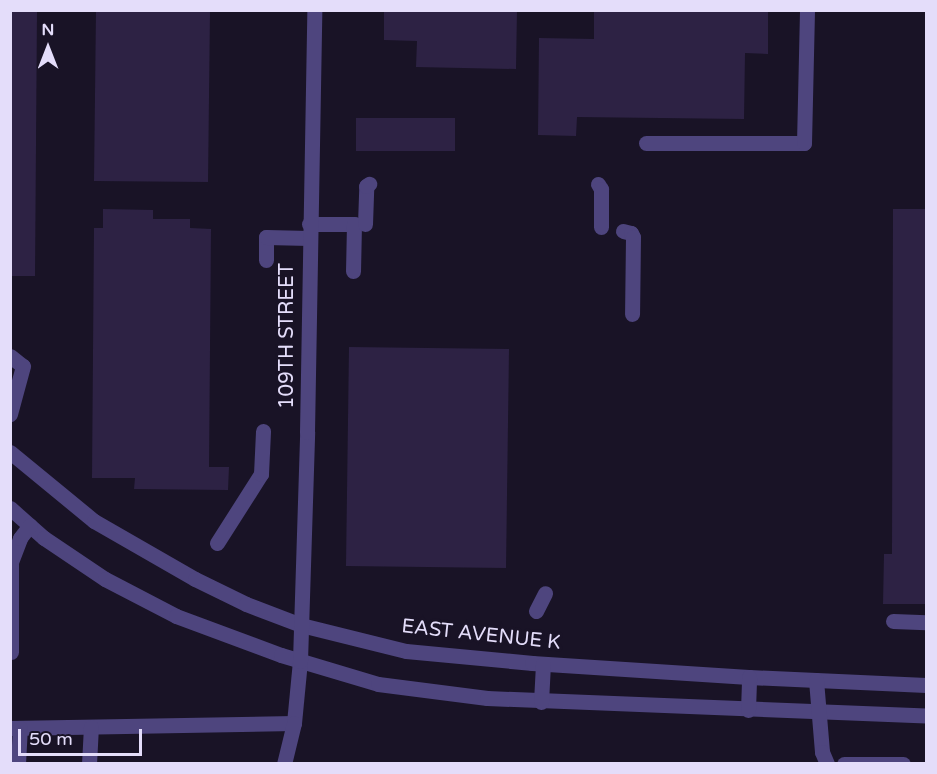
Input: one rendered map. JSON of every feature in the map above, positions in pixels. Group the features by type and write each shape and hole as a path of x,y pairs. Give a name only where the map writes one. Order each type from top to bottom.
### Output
{"street":[{"name":"109TH STREET","path":"284,764 294,723 300,661 307,432 314,10"},
{"path":"646,143 804,143 807,10"},
{"path":"365,224 366,186 369,184"},
{"path":"597,184 601,189 601,227"},
{"path":"266,260 266,237 354,224 353,271"},
{"path":"623,231 630,233 633,237 632,314"},
{"path":"10,356 23,366 10,414"},
{"path":"217,543 261,474 263,431"},
{"name":"EAST AVENUE K","path":"10,452 94,521 205,584 246,604 301,625 406,651 543,664 927,685"},
{"path":"10,508 105,579 176,616 300,661 378,684 433,693 541,702 927,716"},
{"path":"10,652 11,561 20,538 30,525"},
{"path":"536,611 545,593"},
{"path":"893,621 927,622"},
{"path":"541,702 543,664"},
{"path":"748,710 749,677"},
{"path":"816,680 822,752 827,764"},
{"path":"18,764 15,728 294,723"},
{"path":"89,764 91,727"},
{"path":"844,764 903,764"}],"building":[{"path":"10,10 37,10 35,276 10,276"},
{"path":"96,10 210,10 208,182 94,181"},
{"path":"384,10 517,10 516,69 416,67 417,41 384,40"},
{"path":"594,10 768,10 768,54 745,53 744,119 577,117 576,136 538,135 539,38 594,39"},
{"path":"356,118 455,118 455,151 356,151"},
{"path":"103,209 153,210 153,219 190,219 190,228 211,229 209,467 229,467 228,490 134,489 135,478 92,478 94,228 103,228"},
{"path":"893,209 926,209 926,604 883,604 884,554 892,554"},
{"path":"349,347 509,349 506,568 346,566"}]}
